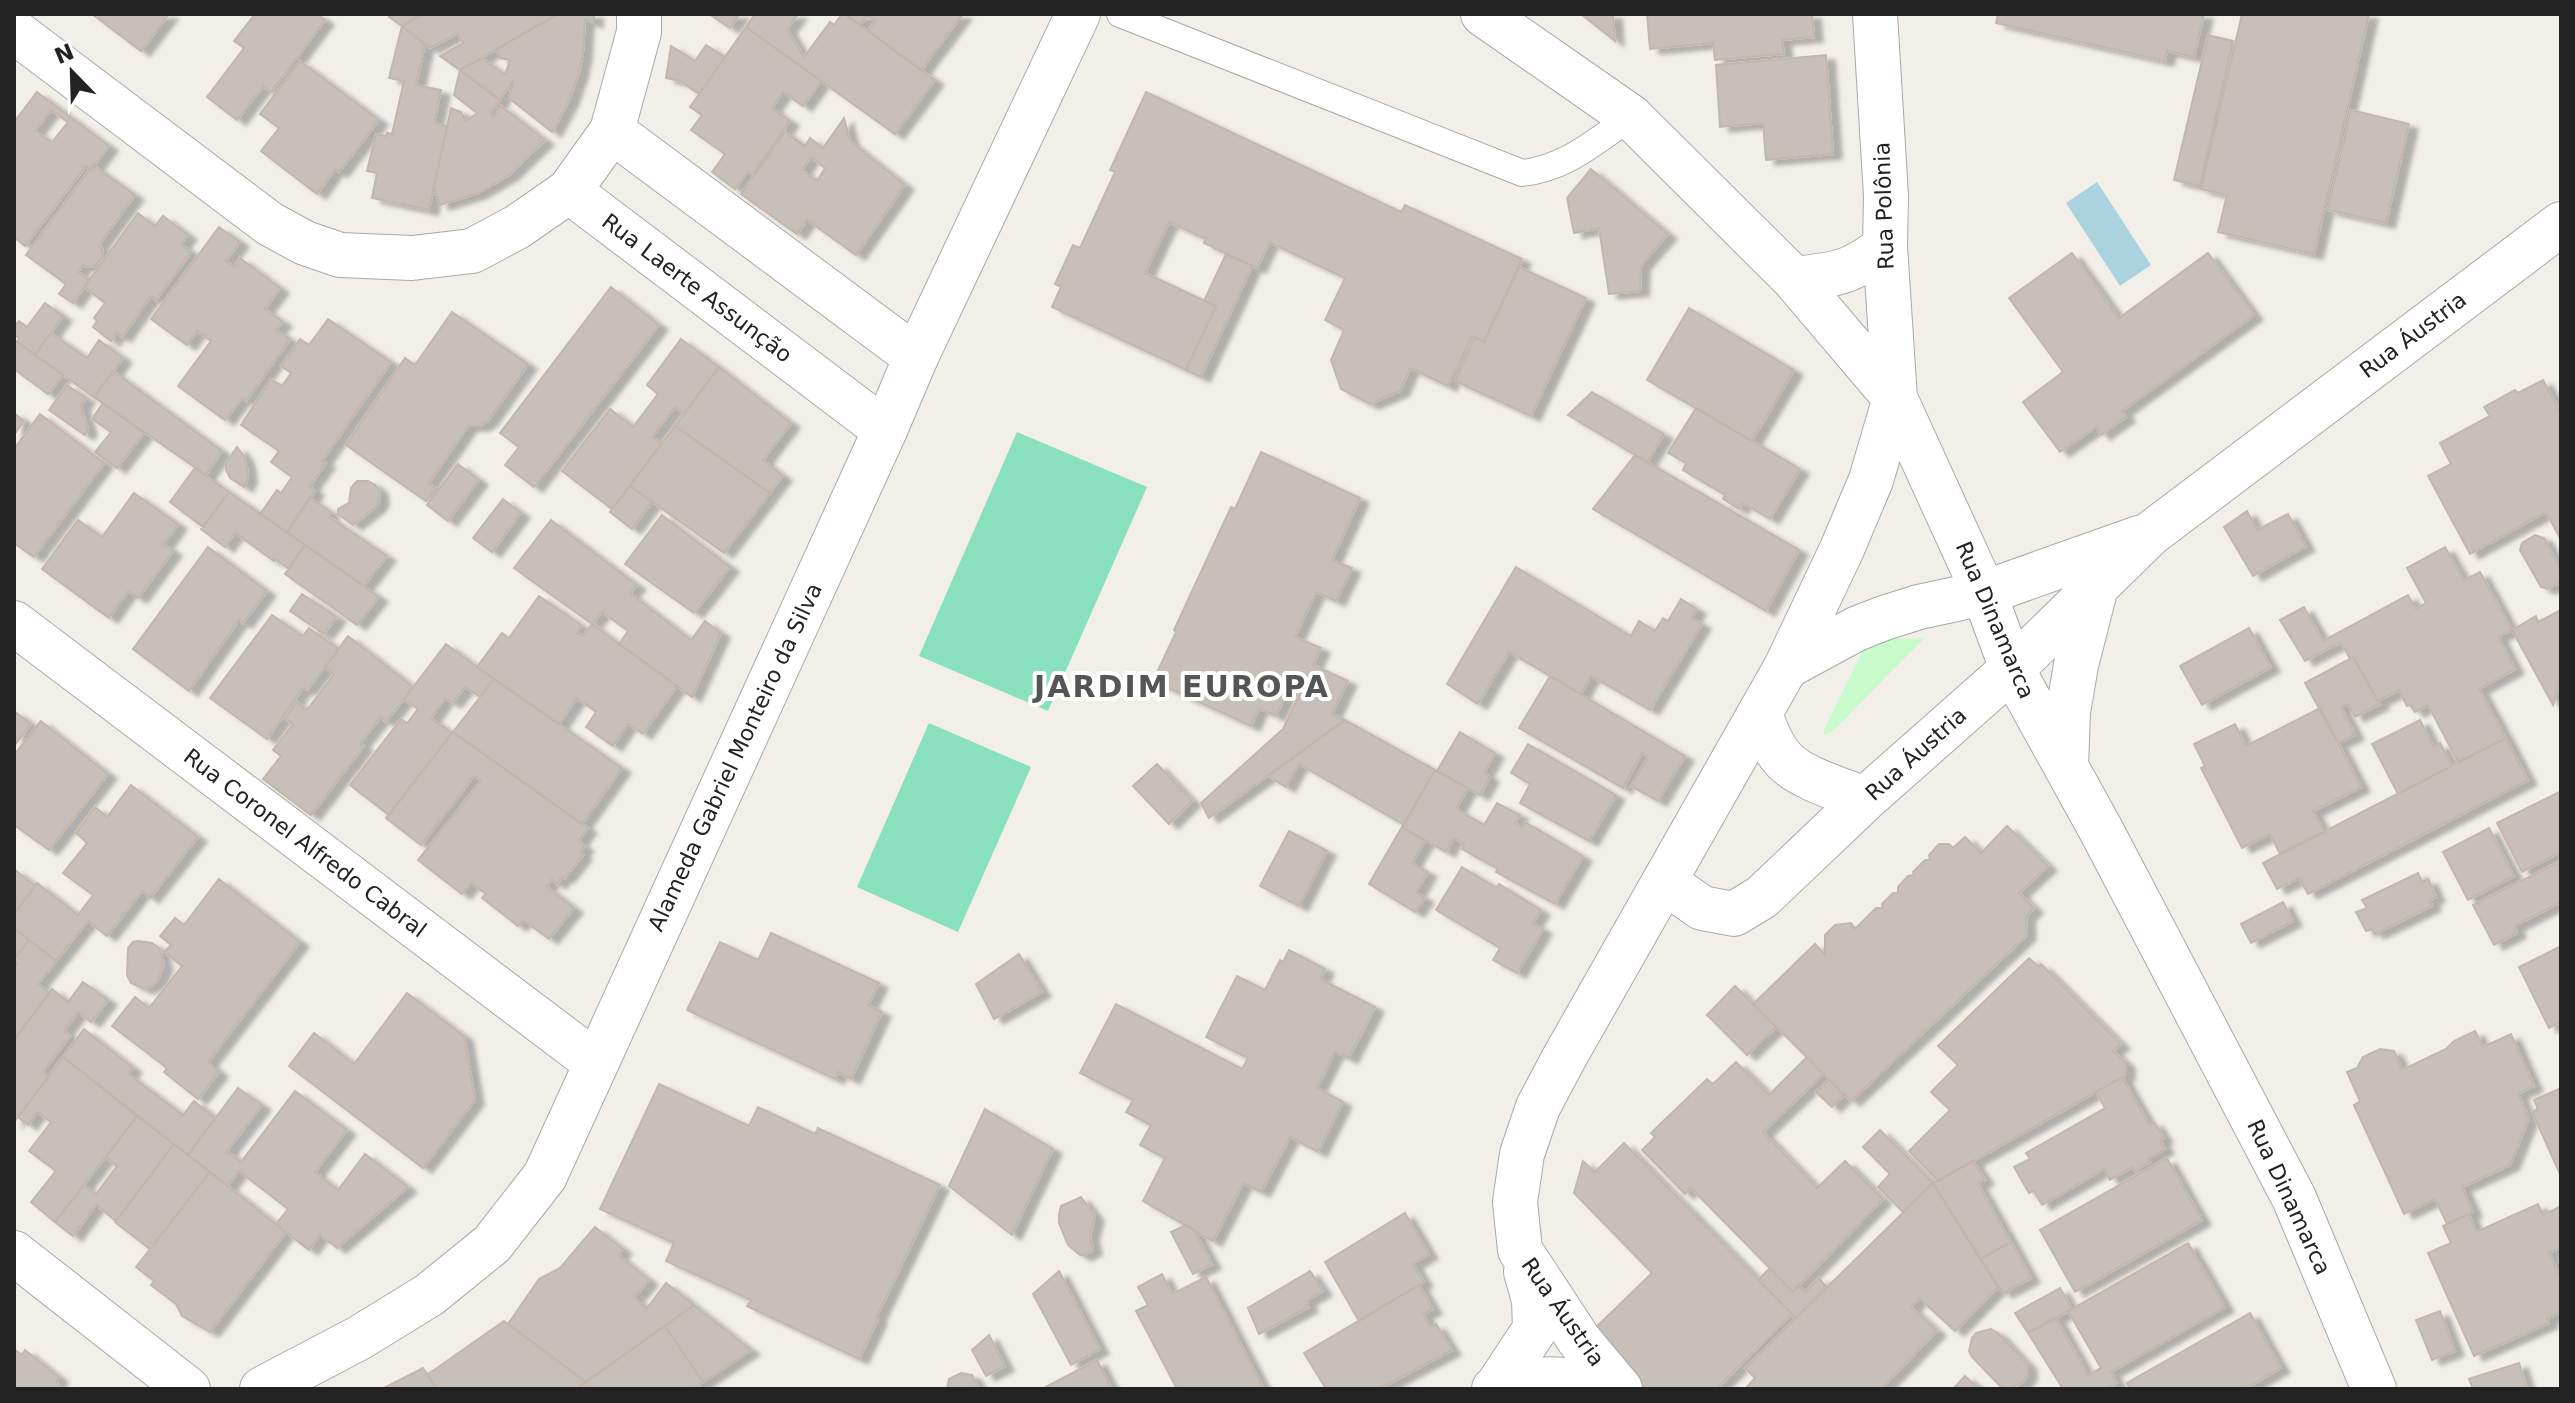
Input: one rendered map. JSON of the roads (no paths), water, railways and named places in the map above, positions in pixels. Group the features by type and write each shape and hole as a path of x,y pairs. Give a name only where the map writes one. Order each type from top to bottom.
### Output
{"street":[{"path":"14,31 270,224 305,243 340,255 412,258 472,251 517,227 569,191 612,131 639,32 639,14"},
{"name":"Alameda Gabriel Monteiro da Silva","path":"262,1389 359,1338 429,1295 492,1244 545,1176 916,357 1078,14"},
{"name":"Rua Dinamarca","path":"1483,14 1631,117 1794,279 1895,398 1984,593 2012,669 2294,1198 2374,1389"},
{"name":"Rua Polônia","path":"1875,14 1895,398"},
{"path":"612,131 916,357"},
{"name":"Rua Laerte Assunção","path":"569,191 885,430"},
{"name":"Rua Áustria","path":"1665,882 1702,908 1734,914 1762,897 1865,799 2012,669 2085,574 2150,534 2561,224"},
{"path":"1794,279 1844,272 1885,247"},
{"name":"Rua Áustria","path":"1617,1389 1579,1340 1520,1250 1515,1202 1522,1154 1538,1107 1786,667 1871,480 1895,398"},
{"path":"1958,533 2016,557 2085,574 2068,712 2066,769"},
{"name":"Rua Áustria","path":"1786,667 1856,629 1919,607 2085,574"},
{"name":"Rua Coronel Alfredo Cabral","path":"14,623 596,1063"},
{"path":"1760,714 1772,743 1785,762 1865,799"},
{"path":"1495,1388 1535,1329 1534,1300 1520,1250"},
{"path":"14,1253 188,1389"},
{"path":"1495,1388 1564,1378 1617,1389"}],"lane":[{"path":"1120,14 1522,173 1545,170 1565,162 1631,117"}],"water":[{"path":"2097,182 2151,265 2120,286 2066,203"}],"district":[{"name":"JARDIM EUROPA","path":"1182,686"}]}
